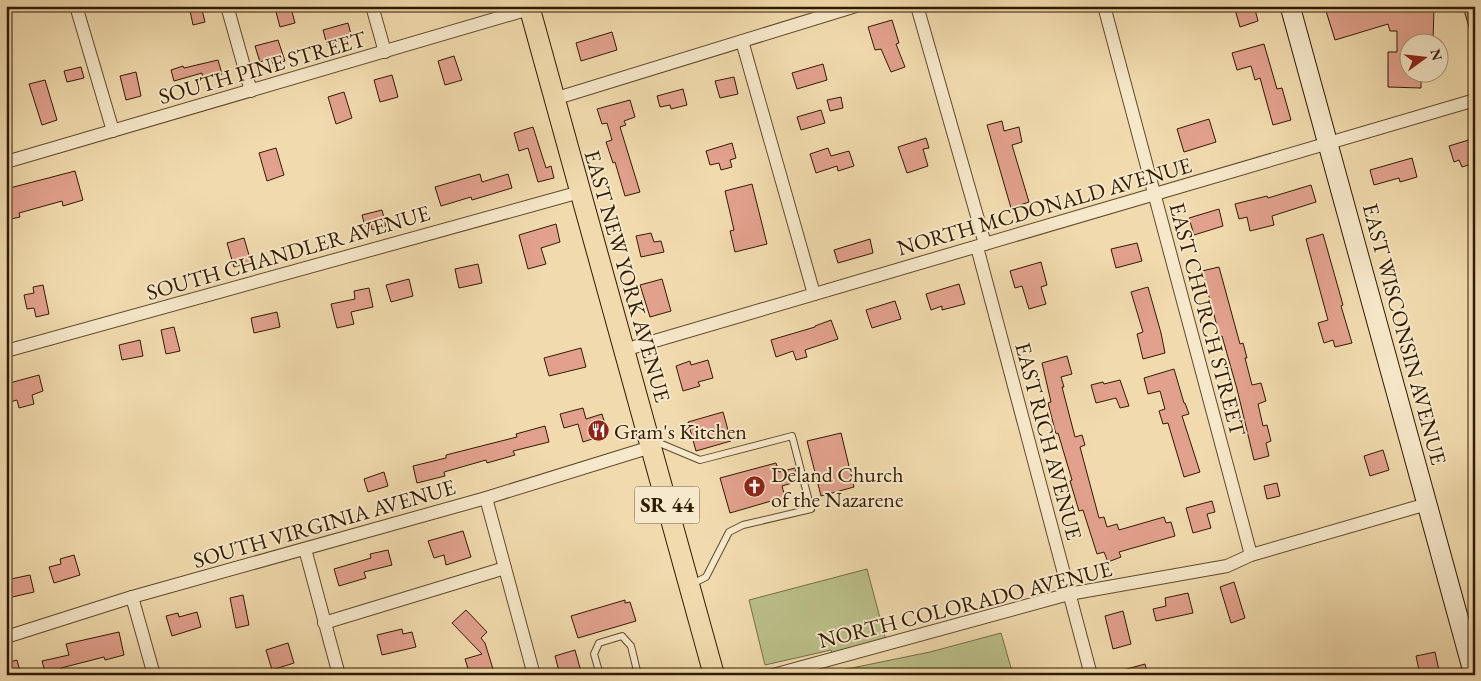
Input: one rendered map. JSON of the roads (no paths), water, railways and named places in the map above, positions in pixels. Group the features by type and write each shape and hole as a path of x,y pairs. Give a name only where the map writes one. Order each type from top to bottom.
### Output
{"main road":[{"name":"EAST NEW YORK AVENUE","path":"529,8 714,675"}],"street":[{"path":"76,6 113,131"},
{"path":"227,6 251,91"},
{"path":"372,6 384,52"},
{"path":"554,99 856,6"},
{"name":"EAST RICH AVENUE","path":"917,6 981,245 1091,675"},
{"name":"EAST CHURCH STREET","path":"1104,6 1251,556"},
{"name":"EAST WISCONSIN AVENUE","path":"1290,6 1474,675"},
{"name":"SOUTH PINE STREET","path":"6,162 529,8"},
{"path":"742,41 814,294"},
{"name":"NORTH MCDONALD AVENUE","path":"624,350 1475,100"},
{"name":"SOUTH CHANDLER AVENUE","path":"6,351 580,192"},
{"name":"SOUTH VIRGINIA AVENUE","path":"6,637 132,598 486,498 650,443"},
{"path":"486,498 534,675"},
{"name":"NORTH COLORADO AVENUE","path":"773,675 1069,594 1227,566 1251,556 1427,504"},
{"path":"305,549 339,675"},
{"path":"324,623 505,568"},
{"path":"132,598 154,675"}],"lane":[{"path":"650,443 700,460 792,436 811,509 743,524 729,532 706,577 702,581 689,584"},
{"path":"600,675 594,654 599,642 622,636 631,646 638,675"}],"place":[{"name":"Gram's Kitchen","path":"598,431"},
{"name":"Deland Church of the Nazarene","path":"755,487"}]}
